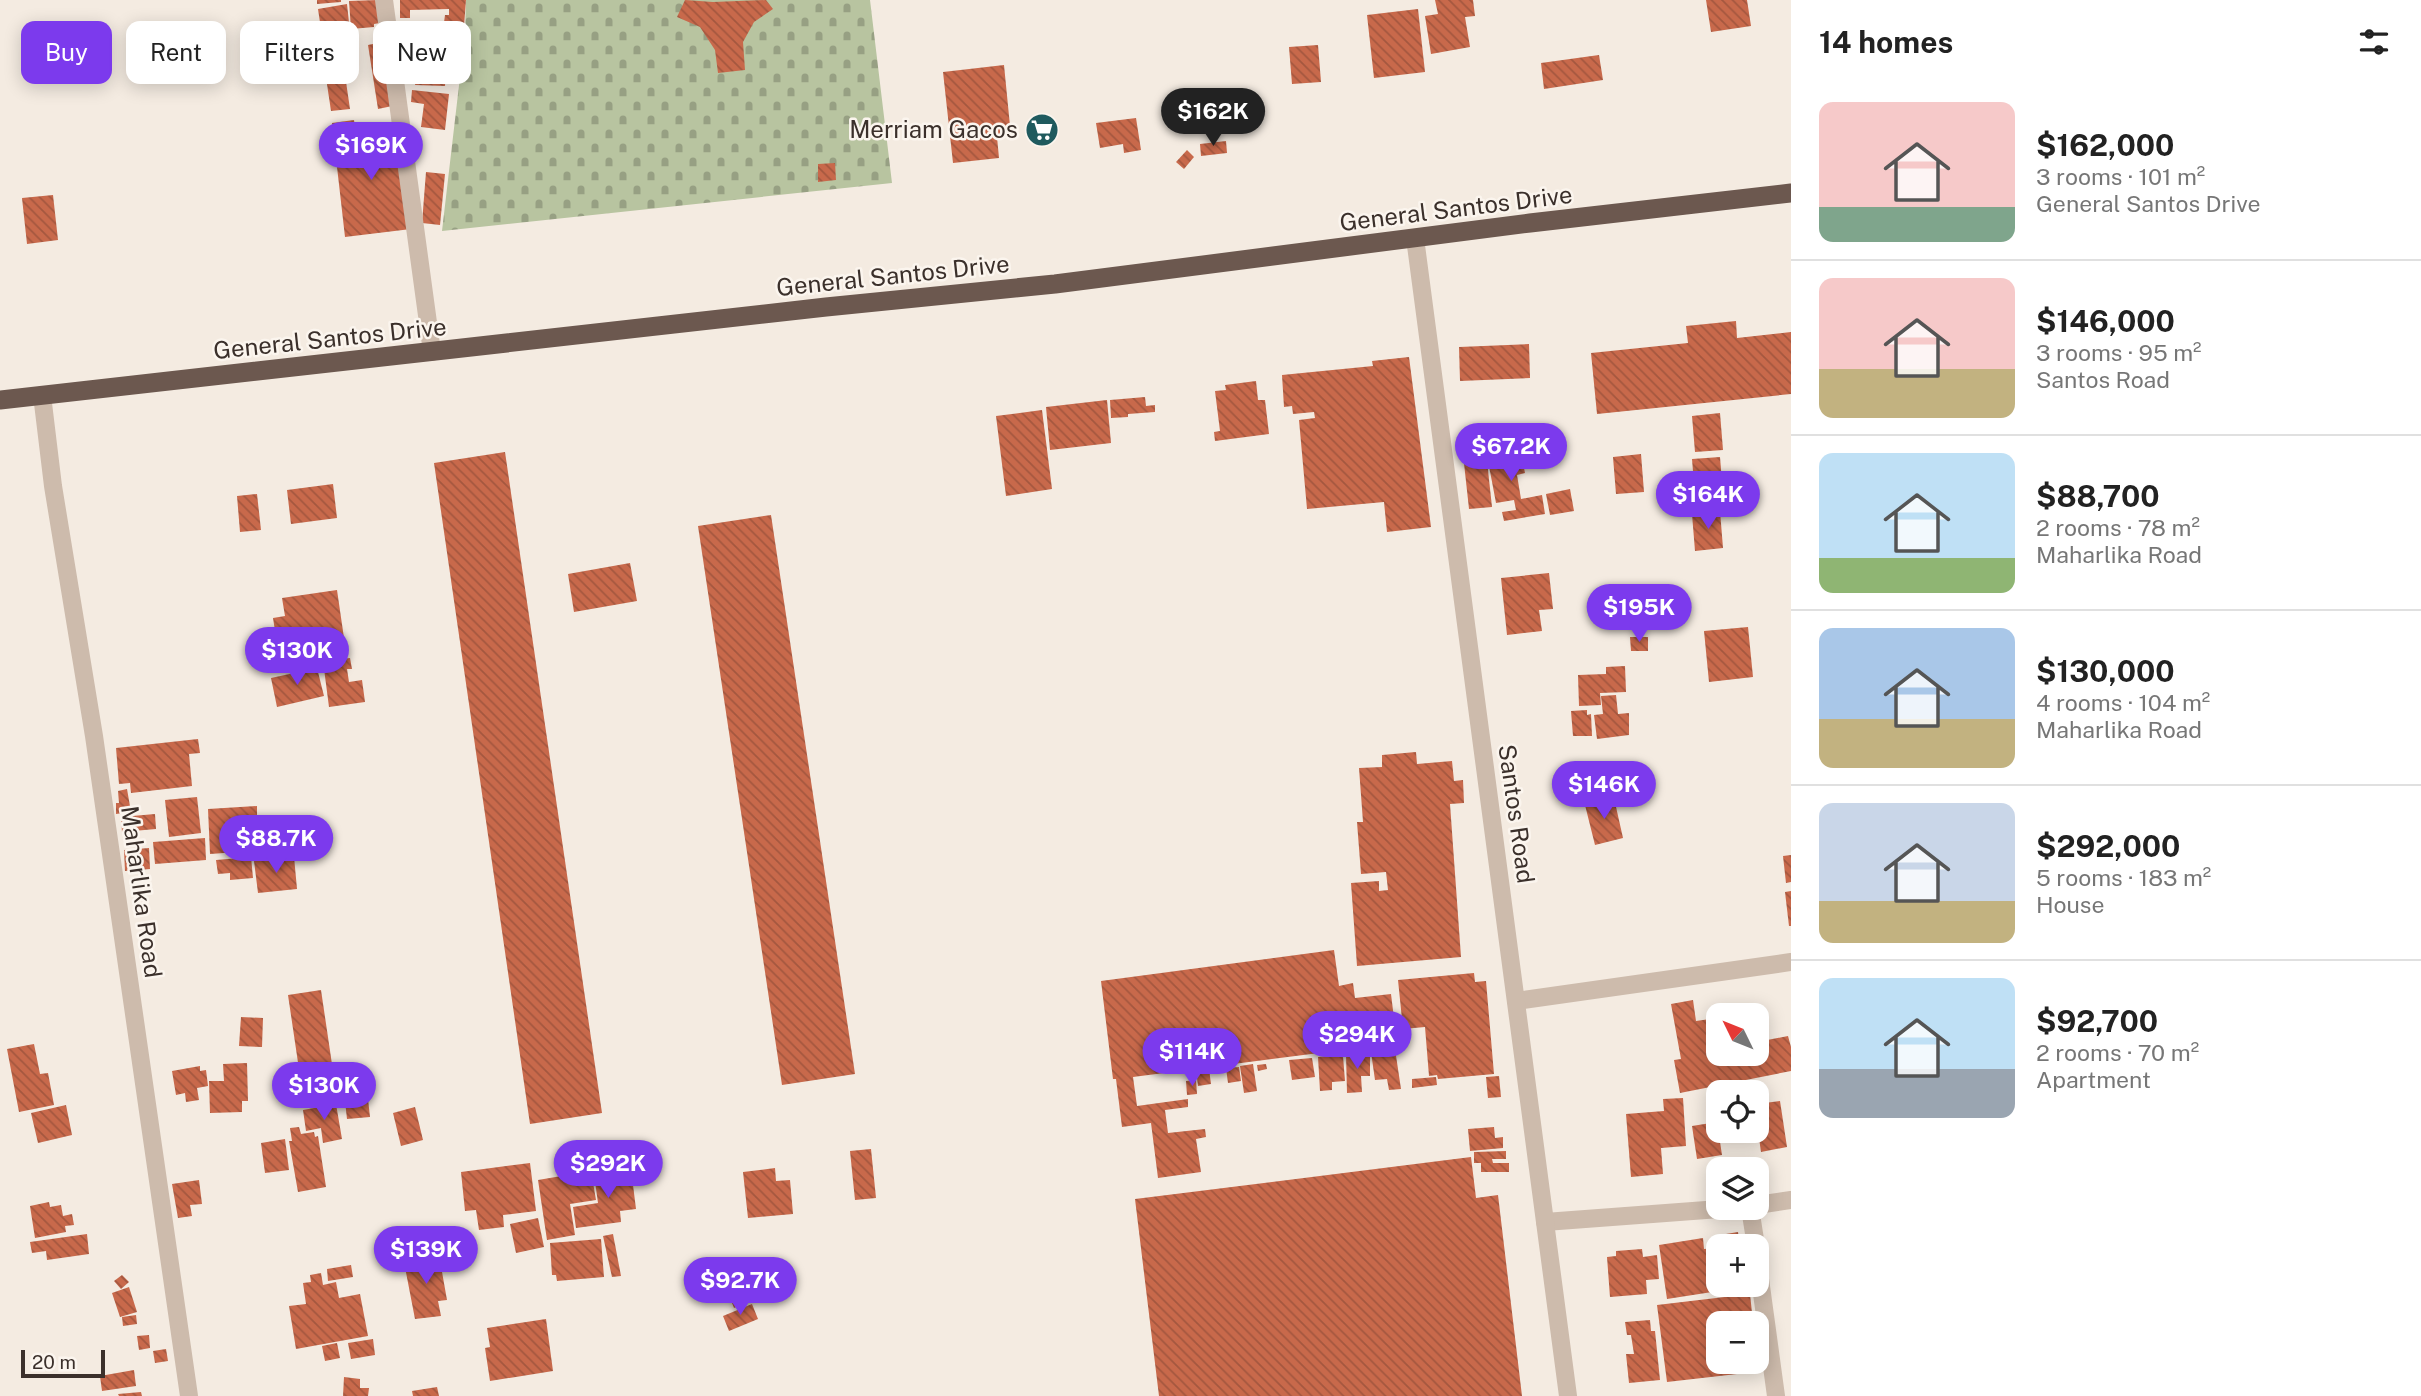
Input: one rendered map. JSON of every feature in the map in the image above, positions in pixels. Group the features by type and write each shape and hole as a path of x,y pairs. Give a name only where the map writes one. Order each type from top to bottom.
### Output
{"highway":[{"name":"General Santos Drive","path":"0,400 826,307 1055,284 1530,223 1791,193"}],"street":[{"path":"384,0 432,352"},
{"name":"Santos Road","path":"1415,238 1568,1396"},
{"name":"Maharlika Road","path":"42,395 53,486 94,736 190,1396"},
{"path":"1516,1001 1791,962"},
{"path":"1769,1203 1791,1200"},
{"path":"1545,1222 1706,1210"},
{"path":"1763,1297 1776,1396"}],"green space":[{"path":"466,0 870,0 892,183 442,231 459,84 471,84 471,21 465,21"}],"building":[{"path":"317,0 341,0 341,2 317,4"},
{"path":"378,0 380,21 373,21 373,27 359,28 359,21 350,21 349,1"},
{"path":"400,0 466,0 464,21 444,21 445,15 449,15 449,9 410,10 410,18 400,18"},
{"path":"685,0 766,0 773,9 754,22 743,42 745,70 718,73 715,50 700,27 677,17"},
{"path":"1435,0 1473,0 1475,16 1465,17 1470,47 1431,54 1425,16 1438,14"},
{"path":"1706,0 1747,0 1751,26 1711,32"},
{"path":"347,4 349,21 320,21 318,9"},
{"path":"1418,9 1425,72 1374,78 1367,15"},
{"path":"373,44 373,77 368,45"},
{"path":"1318,45 1321,82 1292,84 1289,47"},
{"path":"1599,55 1603,80 1544,89 1541,63"},
{"path":"1004,65 1011,136 997,137 999,158 953,163 943,72"},
{"path":"327,84 346,84 350,109 331,111"},
{"path":"374,84 394,84 397,105 378,109"},
{"path":"415,84 445,84 445,86"},
{"path":"412,90 449,94 445,130 421,127 424,104 411,102"},
{"path":"1136,118 1141,150 1124,153 1123,144 1100,148 1096,123"},
{"path":"354,120 357,139 400,135 411,229 345,237 332,123"},
{"path":"1226,141 1227,153 1201,156 1200,144"},
{"path":"1187,150 1194,157 1184,169 1176,162"},
{"path":"835,163 836,180 818,182 818,164"},
{"path":"426,172 445,174 440,225 422,223"},
{"path":"53,195 58,240 27,244 22,198"},
{"path":"1736,321 1737,338 1791,332 1791,394 1597,414 1591,353 1688,343 1686,326"},
{"path":"1529,344 1530,378 1460,381 1459,347"},
{"path":"1409,357 1431,527 1387,532 1384,502 1307,509 1299,420 1315,418 1314,412 1293,414 1292,406 1284,407 1282,375 1373,366 1372,361"},
{"path":"1256,381 1258,400 1265,400 1269,434 1215,441 1214,432 1220,431 1215,391 1226,390 1225,385"},
{"path":"1145,397 1146,406 1155,405 1155,412 1111,418 1110,400"},
{"path":"1107,400 1111,443 1050,450 1046,407"},
{"path":"1042,410 1052,489 1006,496 996,416"},
{"path":"1720,413 1723,450 1695,452 1692,416"},
{"path":"1510,443 1513,459 1522,458 1525,473 1517,475 1521,499 1542,495 1545,514 1504,521 1502,512 1516,510 1514,500 1496,503 1486,450"},
{"path":"505,452 602,1113 530,1124 434,463"},
{"path":"1486,452 1492,507 1469,509 1463,454"},
{"path":"1641,454 1644,492 1616,494 1613,457"},
{"path":"1720,457 1723,494 1695,496 1692,459"},
{"path":"333,484 337,518 291,524 287,490"},
{"path":"1570,489 1574,511 1550,515 1546,494"},
{"path":"257,494 261,530 240,532 237,496"},
{"path":"1720,511 1723,548 1695,551 1692,514"},
{"path":"771,515 855,1074 782,1085 698,526"},
{"path":"630,563 637,601 574,612 568,574"},
{"path":"1549,573 1553,609 1539,610 1542,631 1507,635 1501,578"},
{"path":"337,590 344,638 278,650 273,618 285,616 282,598"},
{"path":"1748,627 1753,677 1709,682 1704,631"},
{"path":"1630,637 1648,637 1648,651 1631,651"},
{"path":"350,658 352,669 347,669 349,682 362,680 365,702 329,707 323,661"},
{"path":"1625,666 1626,692 1600,693 1601,705 1579,706 1578,675 1606,674 1606,667"},
{"path":"317,668 324,696 277,707 271,678"},
{"path":"1616,695 1618,714 1629,713 1629,735 1597,739 1594,715 1603,714 1601,696"},
{"path":"1587,710 1587,715 1591,714 1592,736 1573,736 1571,711"},
{"path":"198,739 200,753 189,754 192,786 131,793 130,783 119,784 116,748"},
{"path":"1416,752 1417,764 1452,761 1454,781 1463,780 1464,803 1450,804 1461,957 1357,966 1351,883 1379,881 1379,891 1388,890 1386,872 1361,874 1357,822 1363,822 1359,768 1382,767 1382,755"},
{"path":"127,789 131,812 116,814 118,791"},
{"path":"197,797 201,833 169,837 165,800"},
{"path":"1614,798 1623,838 1595,845 1585,805"},
{"path":"257,806 257,817 277,816 279,849 210,854 208,809"},
{"path":"155,814 156,829 122,832 121,817"},
{"path":"205,838 206,860 155,864 153,842"},
{"path":"149,848 150,869 125,871 124,850"},
{"path":"1791,855 1791,882 1786,883 1783,856"},
{"path":"251,857 253,878 230,880 230,873 218,874 216,860"},
{"path":"294,857 297,889 258,893 254,861"},
{"path":"1791,891 1791,926 1789,926 1785,892"},
{"path":"1334,950 1339,986 1353,983 1355,998 1391,994 1397,1043 1133,1077 1137,1106 1188,1099 1188,1107 1165,1110 1168,1133 1205,1129 1206,1137 1196,1139 1201,1172 1158,1178 1151,1123 1122,1127 1101,981"},
{"path":"1474,973 1475,982 1486,981 1494,1074 1438,1079 1437,1075 1429,1076 1425,1027 1403,1029 1398,980"},
{"path":"321,990 337,1098 304,1103 288,995"},
{"path":"1693,1000 1696,1021 1706,1020 1706,1066 1769,1066 1769,1040 1788,1036 1791,1071 1746,1080 1706,1080 1706,1088 1680,1093 1674,1060 1681,1059 1671,1004"},
{"path":"241,1017 263,1018 262,1047 239,1046"},
{"path":"34,1044 40,1074 48,1073 54,1105 19,1112 7,1049"},
{"path":"1395,1049 1401,1089 1389,1090 1387,1079 1375,1080 1371,1052"},
{"path":"1346,1054 1370,1054 1370,1076 1361,1076 1362,1092 1347,1093"},
{"path":"1343,1056 1345,1081 1332,1082 1332,1090 1320,1091 1318,1057"},
{"path":"1312,1058 1315,1077 1292,1080 1289,1060"},
{"path":"247,1063 248,1101 242,1101 242,1112 210,1113 209,1081 224,1081 223,1064"},
{"path":"1253,1064 1257,1091 1244,1093 1240,1066"},
{"path":"1266,1064 1267,1069 1258,1071 1257,1065"},
{"path":"200,1066 200,1071 206,1070 208,1086 197,1088 199,1100 186,1102 185,1093 176,1095 172,1071"},
{"path":"1239,1067 1241,1081 1228,1083 1226,1068"},
{"path":"1209,1069 1211,1084 1198,1086 1196,1070"},
{"path":"1499,1076 1501,1097 1488,1098 1486,1077"},
{"path":"1436,1077 1437,1085 1412,1088 1412,1079"},
{"path":"1196,1080 1197,1094 1187,1095 1186,1081"},
{"path":"1683,1098 1686,1146 1661,1148 1663,1174 1631,1177 1626,1114 1664,1111 1663,1099"},
{"path":"368,1099 370,1117 347,1119 345,1101"},
{"path":"1780,1101 1787,1147 1761,1152 1760,1143 1769,1143 1769,1102"},
{"path":"336,1104 342,1139 323,1143 321,1128 306,1131 303,1110"},
{"path":"66,1105 72,1135 38,1143 31,1113"},
{"path":"415,1107 423,1140 401,1146 393,1113"},
{"path":"1706,1124 1706,1143 1720,1143 1722,1155 1697,1159 1692,1126"},
{"path":"299,1127 301,1134 314,1132 315,1137 318,1136 326,1187 298,1192 289,1141 292,1141 290,1128"},
{"path":"1494,1127 1495,1138 1503,1137 1503,1148 1470,1151 1468,1129"},
{"path":"285,1139 289,1170 265,1173 261,1143"},
{"path":"871,1149 876,1198 855,1200 850,1151"},
{"path":"1506,1151 1506,1159 1492,1159 1493,1163 1509,1163 1509,1172 1481,1172 1481,1163 1474,1163 1474,1152"},
{"path":"1471,1157 1476,1198 1498,1195 1522,1396 1159,1396 1135,1199"},
{"path":"530,1163 536,1211 503,1215 504,1227 479,1230 476,1210 465,1211 461,1172"},
{"path":"775,1168 776,1181 790,1180 793,1214 748,1218 743,1172"},
{"path":"631,1169 636,1209 620,1211 621,1222 576,1228 573,1207 598,1203 594,1174"},
{"path":"591,1171 596,1200 570,1204 575,1235 547,1240 538,1180"},
{"path":"199,1180 202,1204 190,1205 192,1216 178,1218 172,1184"},
{"path":"49,1202 50,1207 61,1205 63,1216 72,1214 74,1225 65,1226 66,1232 35,1238 30,1206"},
{"path":"538,1218 544,1247 516,1253 510,1224"},
{"path":"87,1234 89,1254 47,1260 46,1251 32,1253 30,1242"},
{"path":"613,1234 621,1276 612,1277 603,1236"},
{"path":"1703,1238 1706,1249 1706,1293 1667,1299 1659,1245"},
{"path":"601,1239 604,1277 557,1281 556,1275 552,1275 550,1243"},
{"path":"1642,1249 1643,1257 1657,1255 1659,1279 1646,1280 1647,1294 1610,1297 1607,1257 1616,1256 1616,1251"},
{"path":"439,1255 447,1300 438,1301 441,1316 415,1319 404,1262"},
{"path":"351,1265 353,1277 328,1281 327,1269"},
{"path":"747,1270 758,1298 734,1308 723,1280"},
{"path":"321,1273 323,1285 336,1282 339,1298 360,1294 368,1336 296,1349 289,1306 306,1304 303,1283 311,1282 310,1275"},
{"path":"122,1275 129,1282 121,1289 114,1281"},
{"path":"129,1287 137,1312 120,1317 112,1293"},
{"path":"1725,1297 1750,1297 1752,1311 1706,1311 1706,1374 1737,1374 1667,1382 1657,1305"},
{"path":"752,1304 758,1319 729,1331 723,1316"},
{"path":"136,1315 137,1324 123,1326 122,1317"},
{"path":"546,1319 553,1371 490,1381 485,1348 490,1347 487,1328"},
{"path":"1650,1320 1651,1331 1655,1331 1660,1380 1629,1383 1626,1354 1634,1354 1631,1335 1627,1335 1625,1322"},
{"path":"149,1335 150,1348 139,1350 137,1336"},
{"path":"373,1339 375,1355 351,1359 348,1343"},
{"path":"337,1343 340,1358 325,1361 322,1346"},
{"path":"166,1349 168,1361 155,1363 153,1351"},
{"path":"134,1370 136,1386 102,1391 100,1376"},
{"path":"344,1377 360,1379 360,1388 369,1388 368,1396 343,1396"},
{"path":"437,1387 439,1396 413,1396 412,1391"},
{"path":"141,1392 142,1396 118,1394"}],"place":[{"name":"Merriam Gacos","path":"1042,130"}]}
